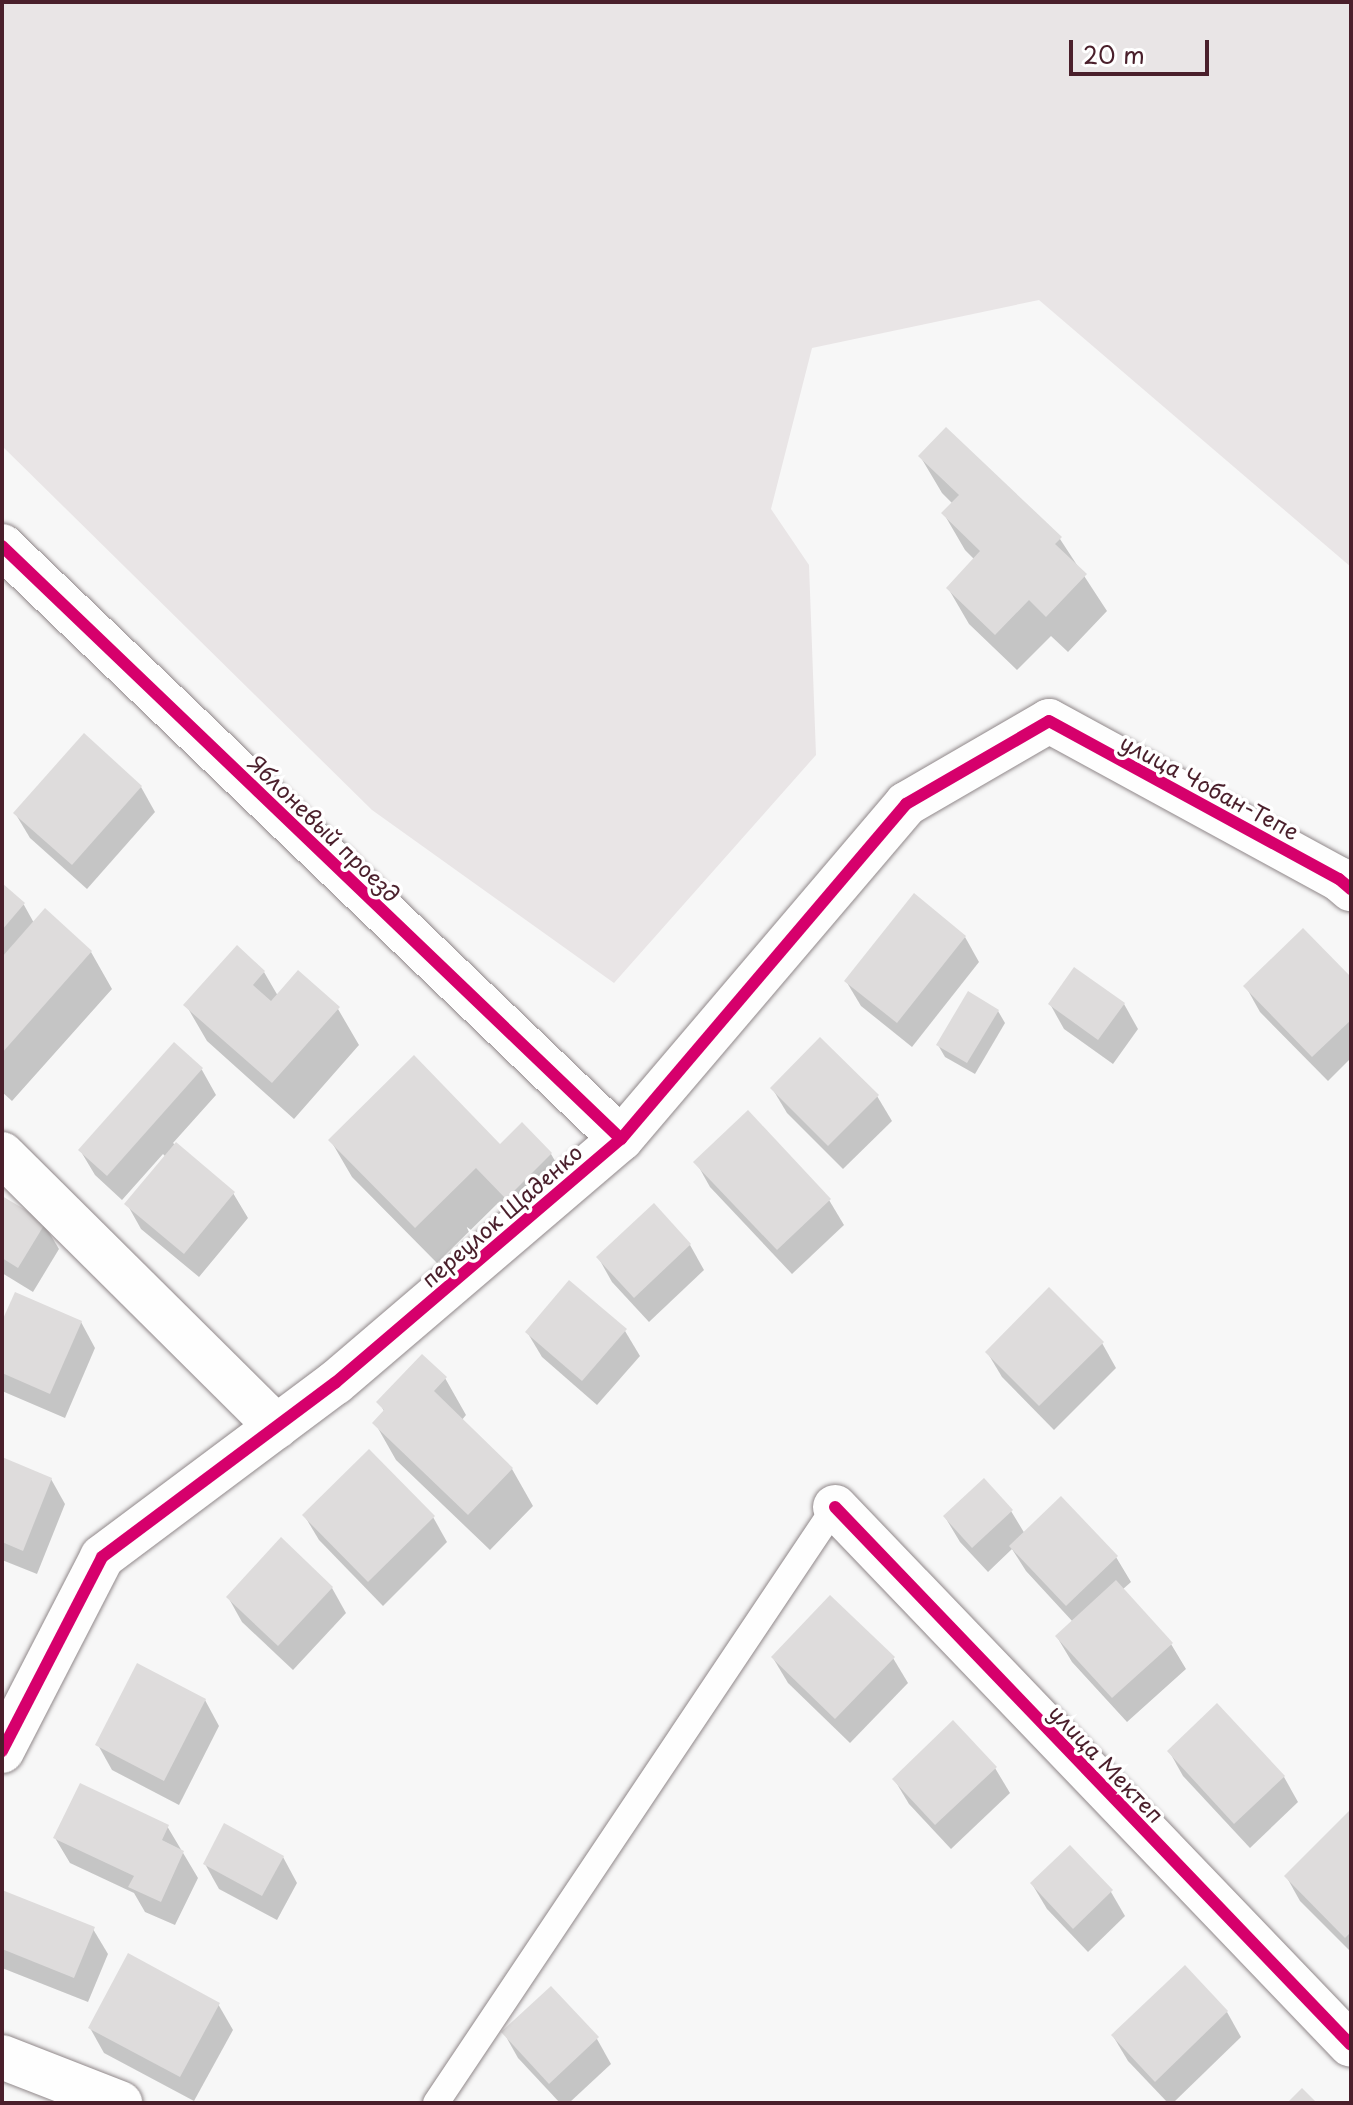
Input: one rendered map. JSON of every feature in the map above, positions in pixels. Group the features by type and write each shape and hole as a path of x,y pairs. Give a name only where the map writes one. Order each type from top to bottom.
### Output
{"street":[{"name":"Яблоневый проезд","path":"2,546 621,1139"},
{"name":"переулок Щаденко","path":"2,1751 102,1557 335,1383 621,1139 906,804 1049,721"},
{"name":"улица Чобан-Тепе","path":"1049,721 1339,879 1351,889"},
{"path":"2,1154 277,1427"},
{"name":"улица Мектеп","path":"835,1507 1351,2045"},
{"path":"2,2057 120,2103"}],"lane":[{"path":"436,2103 835,1507"}],"shaded area":[{"path":"2,2 1351,2 1351,567 1039,300 812,348 771,509 809,565 816,755 614,983 372,810 2,446"}],"building":[{"path":"946,427 1062,537 1055,544 1087,574 1046,617 1029,600 995,635 946,588 980,551 941,513 959,495 918,456"},
{"path":"84,733 142,786 72,865 13,813"},
{"path":"2,883 25,903 2,930"},
{"path":"914,893 966,936 897,1023 844,981"},
{"path":"45,908 92,951 2,1053 2,957"},
{"path":"1303,928 1351,977 1351,1020 1312,1057 1243,986"},
{"path":"237,945 265,971 253,985 271,1001 298,970 340,1007 272,1083 183,1005"},
{"path":"1074,967 1125,1003 1098,1040 1048,1004"},
{"path":"968,991 999,1010 967,1063 936,1045"},
{"path":"820,1037 879,1095 828,1146 770,1088"},
{"path":"174,1042 203,1068 107,1176 78,1150"},
{"path":"414,1055 500,1144 522,1122 552,1153 506,1199 476,1168 415,1228 328,1140"},
{"path":"748,1110 831,1199 777,1250 693,1162"},
{"path":"176,1142 235,1192 184,1254 124,1204"},
{"path":"2,1196 46,1222 18,1268 2,1258"},
{"path":"654,1203 691,1244 634,1298 596,1257"},
{"path":"569,1280 627,1329 582,1381 525,1332"},
{"path":"1049,1287 1104,1342 1039,1406 985,1352"},
{"path":"15,1292 82,1321 50,1394 2,1373 2,1321"},
{"path":"422,1354 447,1377 434,1391 513,1468 468,1515 372,1423 384,1410 376,1402"},
{"path":"369,1449 435,1516 368,1582 302,1515"},
{"path":"2,1457 52,1478 23,1551 2,1542"},
{"path":"984,1478 1013,1510 972,1548 943,1516"},
{"path":"1061,1496 1118,1556 1066,1606 1009,1546"},
{"path":"281,1537 333,1587 278,1646 226,1597"},
{"path":"1116,1580 1173,1643 1112,1698 1055,1636"},
{"path":"830,1595 895,1657 835,1719 771,1657"},
{"path":"137,1663 206,1699 164,1781 95,1745"},
{"path":"1217,1703 1285,1776 1234,1824 1167,1751"},
{"path":"953,1720 997,1767 935,1825 892,1779"},
{"path":"80,1783 169,1825 162,1840 184,1851 161,1902 128,1887 134,1876 53,1838"},
{"path":"1351,1809 1351,1932 1345,1938 1284,1876"},
{"path":"224,1823 284,1856 262,1896 203,1864"},
{"path":"1070,1845 1113,1890 1073,1929 1030,1883"},
{"path":"2,1890 95,1927 74,1978 2,1949"},
{"path":"128,1953 220,2003 180,2077 88,2028"},
{"path":"1185,1965 1228,2011 1155,2082 1111,2035"},
{"path":"551,1986 599,2037 549,2084 501,2032"},
{"path":"1302,2088 1317,2103 1287,2103"}],"cycle path":[{"path":"2,546 621,1139"},
{"path":"2,1751 102,1557 335,1383 621,1139 906,804 1049,721 1339,879 1351,889"},
{"path":"835,1507 1351,2045"}]}
